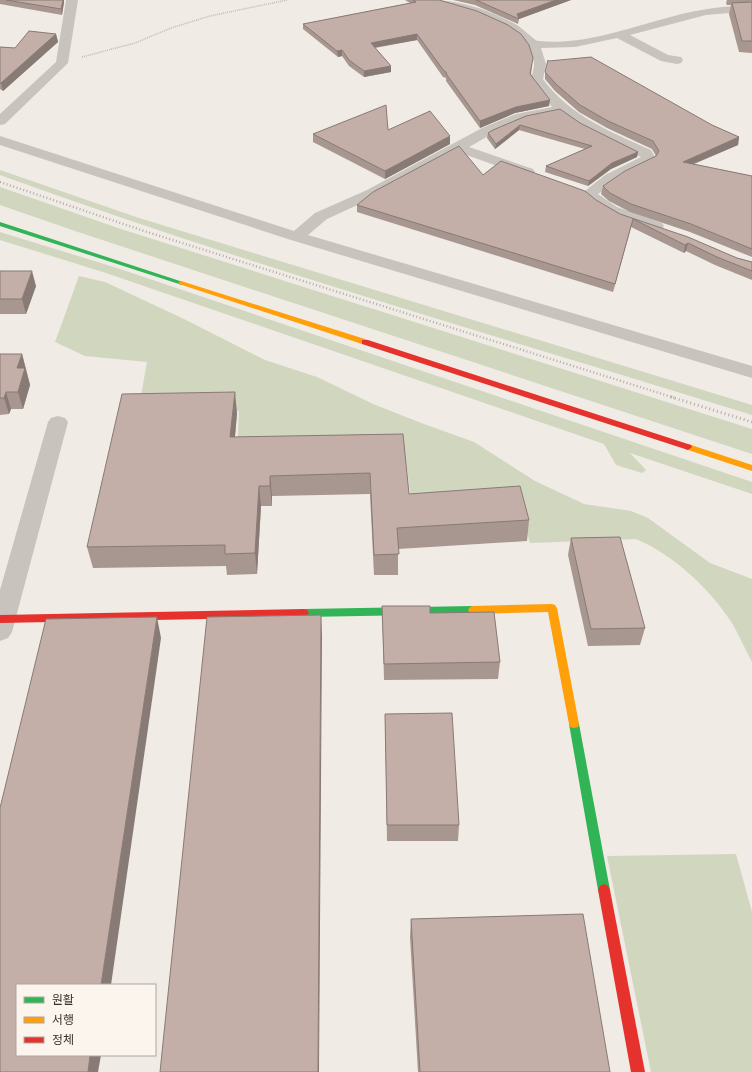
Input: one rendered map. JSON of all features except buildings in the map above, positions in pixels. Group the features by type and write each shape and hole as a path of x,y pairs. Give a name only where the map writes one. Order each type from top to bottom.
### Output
{"main road":[{"path":"0,224 752,468"},
{"path":"1,623 552,608 638,1072"}],"street":[{"path":"0,121 62,62 72,0"},
{"path":"436,0 490,16 510,25 528,38 536,50 540,64 537,79 544,91 560,109 591,129 646,154 649,159 633,165 598,186 590,194"},
{"path":"532,44 551,45 588,42 620,35 699,13 752,8"},
{"path":"620,35 665,58 677,60"},
{"path":"297,237 321,216 372,193 503,123 521,117 560,109"},
{"path":"0,140 45,156 297,237 752,372"},
{"path":"456,147 538,175"},
{"path":"575,188 590,194 594,200 608,208 669,231"},
{"path":"1,623 58,422"}],"path":[{"path":"62,62 135,43 171,28 210,16 287,0"}],"green space":[{"path":"0,170 139,218 752,405 752,415 374,300 186,240 0,175"},
{"path":"0,187 121,229 752,429 752,454 0,205"},
{"path":"0,232 117,268 752,482 752,494 630,453 646,470 642,473 616,465 604,444 106,273 0,240"},
{"path":"79,276 105,282 184,319 265,360 317,377 373,404 474,442 535,481 584,504 631,511 648,518 710,563 752,579 752,662 732,623 702,585 677,563 636,539 530,543 519,506 417,545 405,453 237,455 239,411 138,412 147,362 85,356 55,342"},
{"path":"736,854 752,912 752,1072 651,1072 607,856"}],"railway":[{"path":"0,182 144,231 675,398"},
{"path":"671,397 752,422"}],"traffic: fast":[{"path":"0,224 181,283"},
{"path":"304,613 473,610"},
{"path":"574,724 604,890"}],"traffic: slow":[{"path":"181,283 365,342"},
{"path":"688,447 752,468"},
{"path":"473,610 552,608 574,724"}],"traffic: jam":[{"path":"365,342 688,447"},
{"path":"0,619 304,613"},
{"path":"604,890 638,1072"}]}
